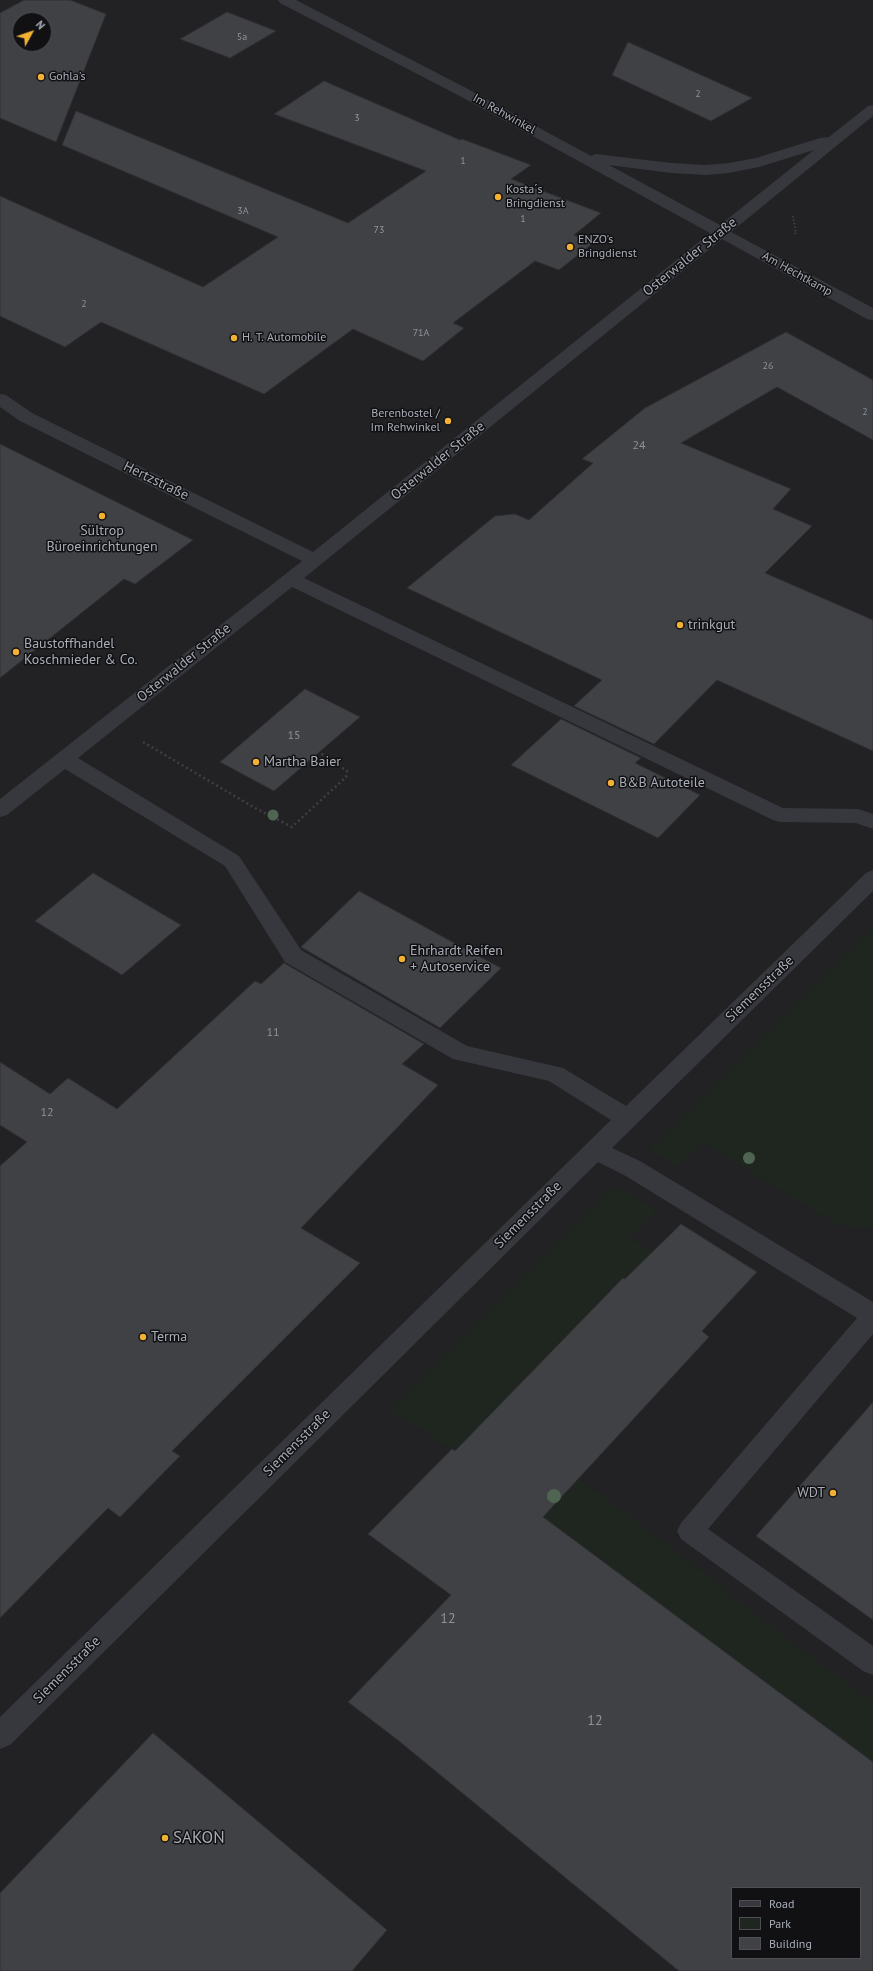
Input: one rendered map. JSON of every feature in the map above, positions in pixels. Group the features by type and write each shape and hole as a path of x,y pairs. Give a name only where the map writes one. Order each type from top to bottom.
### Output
{"street":[{"name":"Im Rehwinkel","path":"286,0 338,29 461,91 721,232"},
{"name":"Osterwalder Straße","path":"0,810 315,560 873,109"},
{"path":"584,158 671,168 706,170 730,168 759,162 839,136"},
{"name":"Am Hechtkamp","path":"721,232 873,315"},
{"name":"Hertzstraße","path":"0,399 26,417 315,560"},
{"path":"290,579 780,815 858,816 873,822"},
{"path":"64,759 232,861 293,956 461,1053 555,1074 627,1118"},
{"name":"Siemensstraße","path":"0,1736 627,1118 873,878"},
{"path":"595,1150 632,1168 873,1315 690,1531 873,1662"}],"path":[{"path":"141,740 173,761 292,827 346,777 348,770 319,752"}],"shaded area":[{"path":"0,0 873,0 873,1971 0,1971"}],"green space":[{"path":"873,928 873,1229 844,1227 813,1210 702,1142 678,1167 649,1150"},
{"path":"614,1186 657,1210 628,1238 652,1252 659,1303 622,1278 491,1415 625,1512 804,1652 873,1701 873,1764 452,1449 390,1410"}],"building":[{"name":"Gohla's","path":"24,0 70,0 106,14 56,142 0,118 0,13"},
{"path":"227,12 276,31 230,58 180,39"},
{"path":"628,42 752,98 711,121 612,75"},
{"path":"324,81 460,140 462,139 531,165 511,179 601,213 574,235 593,243 559,270 535,261 453,323 464,328 423,361 353,329 264,394 101,322 65,347 0,316 0,196 203,287 278,237 62,145 76,111 348,223 426,171 274,114"},
{"path":"786,332 873,380 873,440 777,387 681,443 791,489 773,509 812,526 765,573 873,620 873,751 717,680 654,744 574,706 602,680 407,588 495,516 515,514 529,520 593,463 582,459 645,408"},
{"path":"0,444 193,540 135,584 124,579 0,678"},
{"path":"305,689 360,717 274,791 220,762"},
{"name":"B&B Autoteile","path":"561,719 641,758 635,763 700,795 658,838 511,765"},
{"path":"93,873 181,925 122,975 35,921"},
{"name":"Ehrhardt Reifen + Autoservice","path":"359,891 501,968 440,1028 301,947"},
{"name":"Terma","path":"284,963 424,1044 402,1064 438,1085 301,1228 360,1263 172,1451 180,1456 120,1517 108,1508 0,1618 0,1166 27,1142 0,1125 0,1062 50,1094 68,1078 117,1109 255,981 261,984"},
{"path":"681,1224 757,1272 702,1331 709,1337 543,1517 873,1762 873,1971 679,1971 399,1741 348,1702 451,1595 368,1534 452,1449 455,1451 623,1278 625,1279"},
{"name":"WDT","path":"873,1402 873,1620 756,1536"},
{"name":"SAKON","path":"153,1733 387,1930 352,1971 0,1971 0,1893"}],"place":[{"name":"Gohla's","path":"41,77"},
{"name":"Kosta´s Bringdienst","path":"498,197"},
{"name":"ENZO's Bringdienst","path":"570,247"},
{"name":"H. T. Automobile","path":"234,338"},
{"name":"Berenbostel / Im Rehwinkel","path":"448,421"},
{"name":"Sültrop Büroeinrichtungen","path":"102,516"},
{"name":"trinkgut","path":"680,625"},
{"name":"Baustoffhandel Koschmieder & Co.","path":"16,652"},
{"name":"Martha Baier","path":"256,762"},
{"name":"B&B Autoteile","path":"611,783"},
{"name":"Ehrhardt Reifen + Autoservice","path":"402,959"},
{"name":"Terma","path":"143,1337"},
{"name":"WDT","path":"833,1493"},
{"name":"SAKON","path":"165,1838"}]}
